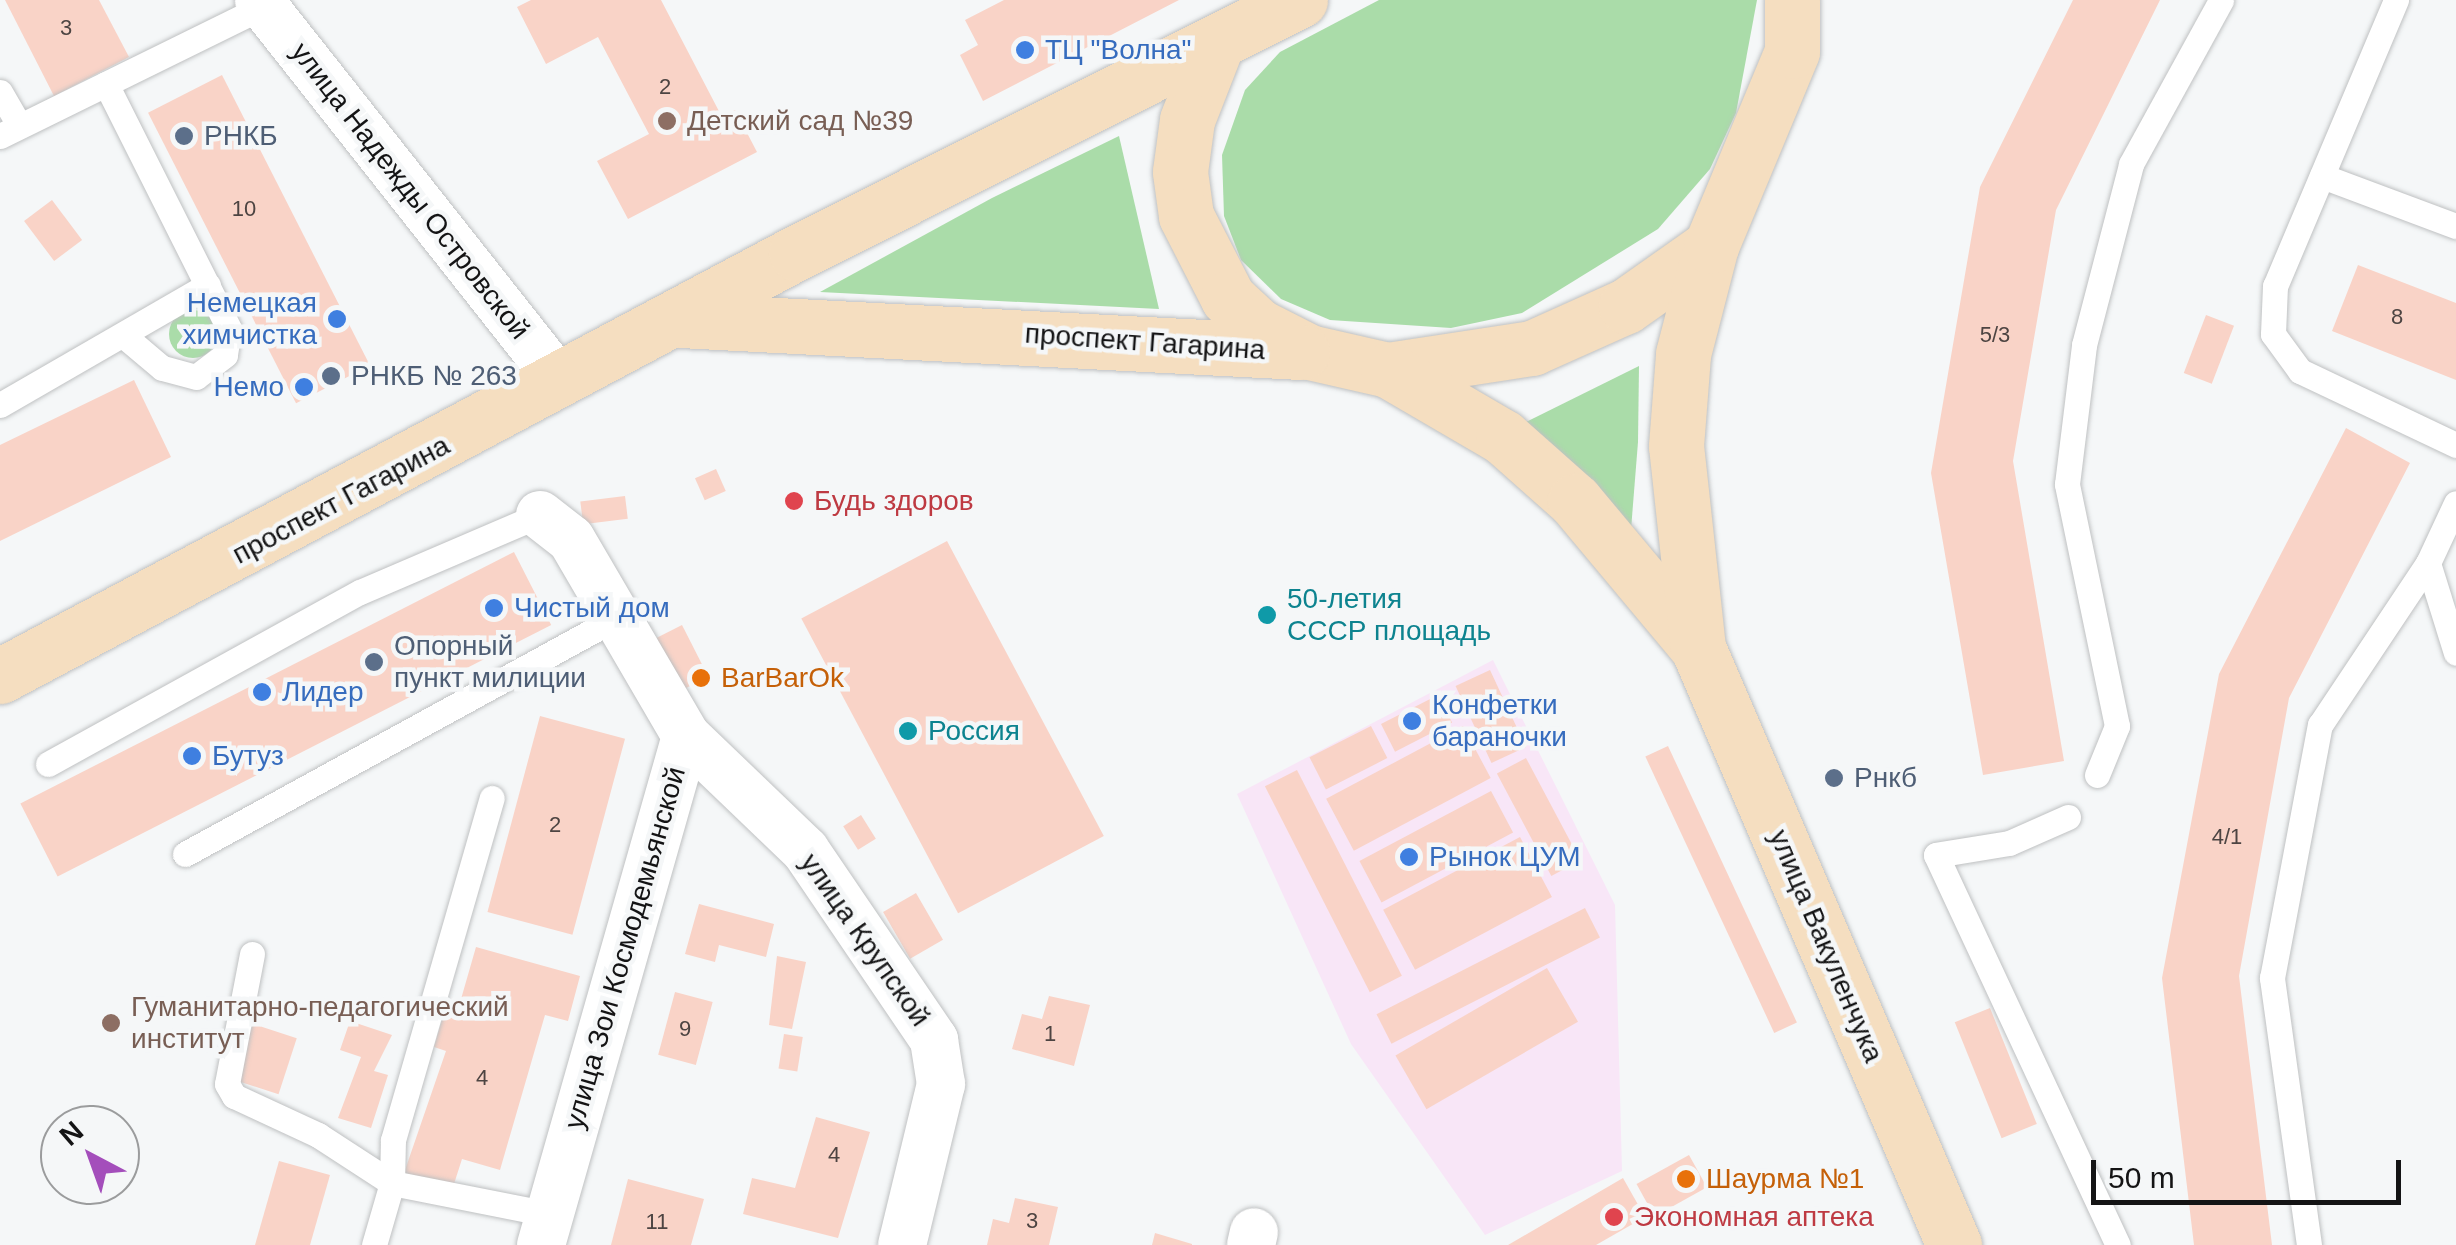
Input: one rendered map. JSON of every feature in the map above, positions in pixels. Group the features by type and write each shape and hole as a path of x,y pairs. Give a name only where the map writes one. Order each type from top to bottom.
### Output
{"main road":[{"path":"1300,0 1215,48 1187,120 1180,172 1186,216 1228,298 1258,326 1309,352 1388,370 1532,348 1626,306 1711,246 1792,25 1824,0"},
{"name":"проспект Гагарина","path":"0,676 680,320 796,254 1215,48"},
{"name":"улица Вакуленчука","path":"1698,648 1676,446 1683,354 1711,246"},
{"name":"проспект Гагарина","path":"680,320 1309,352"},
{"name":"улица Вакуленчука","path":"1388,370 1503,436 1575,501 1698,648 1954,1245"}],"street":[{"name":"улица Надежды Островской","path":"262,3 561,382"},
{"name":"улица Зои Космодемьянской","path":"540,516 570,539 686,736 544,1230"},
{"name":"улица Крупской","path":"686,736 805,850 934,1040 941,1084 902,1245"}],"lane":[{"path":"2098,775 2117,726 2067,484 2084,345 2131,164 2221,0"},
{"path":"2396,0 2275,286 2273,334 2300,371 2456,444"},
{"path":"0,92 10,131 262,3"},
{"path":"106,84 229,329 226,355 196,377 162,368 123,335"},
{"path":"2322,176 2456,226"},
{"path":"0,406 208,285"},
{"path":"2309,1245 2272,978 2320,724 2428,563 2456,503"},
{"path":"48,764 360,592 540,516"},
{"path":"2428,563 2456,653"},
{"path":"185,854 616,617"},
{"path":"374,1245 392,1184 393,1140 492,798"},
{"path":"2068,817 2009,843 1936,855 2118,1245"},
{"path":"252,954 227,1084 234,1096 318,1134 392,1184 544,1230"}],"shaded area":[{"path":"1493,660 1615,905 1622,1171 1485,1235 1351,1044 1237,794"}],"green space":[{"path":"1379,0 1757,0 1736,113 1710,169 1658,229 1522,313 1451,328 1330,320 1281,299 1241,260 1224,216 1222,155 1245,90 1280,52"},
{"path":"1119,136 1159,309 820,292 992,198"},
{"path":"193,310 210,317 217,334 210,351 193,358 176,351 169,334 176,317"},
{"path":"1639,366 1638,442 1630,542 1520,425"}],"building":[{"path":"5,0 99,0 129,57 54,96"},
{"path":"531,0 661,0 722,117 735,110 757,152 628,219 597,161 649,134 598,37 546,64 517,7"},
{"name":"ТЦ \"Волна\"","path":"1004,0 1179,0 983,101 960,55 978,45 965,20"},
{"path":"2073,0 2160,0 2056,210 2013,461 2064,761 1983,775 1931,473 1980,187"},
{"path":"222,75 370,365 296,403 148,113"},
{"path":"52,200 82,240 54,261 24,221"},
{"path":"2358,265 2456,303 2456,380 2332,331"},
{"path":"2206,315 2234,326 2212,384 2184,373"},
{"path":"134,380 171,457 0,541 0,445"},
{"path":"2346,428 2410,463 2289,698 2239,976 2272,1245 2194,1245 2162,978 2219,674"},
{"path":"716,469 726,491 705,500 695,478"},
{"path":"625,496 628,519 583,524 580,501"},
{"path":"947,541 1104,836 958,913 801,618"},
{"path":"514,552 551,625 58,877 20,804"},
{"path":"682,625 708,677 681,691 654,639"},
{"path":"1490,670 1526,747 1491,763 1456,686"},
{"path":"1438,695 1452,723 1395,752 1381,724"},
{"path":"540,716 625,739 572,935 487,912"},
{"path":"1371,726 1387,758 1326,789 1310,757"},
{"path":"1463,726 1491,778 1354,851 1326,799"},
{"path":"1668,746 1797,1022 1774,1033 1645,757"},
{"path":"1526,758 1580,860 1551,876 1497,773"},
{"path":"1297,770 1402,976 1370,992 1265,786"},
{"path":"1491,791 1513,832 1382,902 1359,861"},
{"path":"861,815 876,839 858,850 843,826"},
{"path":"1520,837 1552,897 1415,970 1383,910"},
{"path":"916,893 943,940 910,959 883,912"},
{"path":"699,904 774,924 766,957 719,945 715,962 685,954"},
{"path":"1585,908 1600,937 1391,1044 1377,1014"},
{"path":"476,947 580,976 568,1021 545,1015 500,1170 462,1159 453,1187 404,1173 446,1051 434,1047 447,1003 459,1006"},
{"path":"777,956 806,962 792,1029 769,1025"},
{"path":"1547,968 1578,1022 1426,1109 1395,1056"},
{"path":"675,992 713,1002 696,1065 658,1055"},
{"path":"1049,996 1090,1005 1074,1066 1012,1049 1022,1014 1042,1019"},
{"path":"1990,1008 2037,1124 2002,1138 1955,1022"},
{"path":"350,1021 392,1035 374,1071 388,1075 371,1128 338,1118 361,1057 340,1050"},
{"path":"253,1024 297,1038 279,1094 235,1080"},
{"path":"784,1034 803,1037 797,1072 779,1069"},
{"path":"816,1117 870,1132 838,1238 743,1214 752,1178 795,1188"},
{"path":"1689,1155 1707,1187 1654,1216 1637,1184"},
{"path":"279,1161 330,1175 310,1245 255,1245"},
{"path":"1623,1178 1645,1217 1596,1245 1508,1245"},
{"path":"628,1179 704,1199 691,1245 611,1245"},
{"path":"1015,1198 1058,1207 1049,1245 987,1245 993,1219 1009,1223"},
{"path":"1155,1233 1192,1244 1192,1245 1152,1245"}],"place":[{"name":"ТЦ \"Волна\"","path":"1025,50"},
{"name":"Детский сад №39","path":"667,121"},
{"name":"РНКБ","path":"184,136"},
{"name":"Немецкая химчистка","path":"337,319"},
{"name":"РНКБ № 263","path":"331,376"},
{"name":"Немо","path":"304,387"},
{"name":"Будь здоров","path":"794,501"},
{"name":"Чистый дом","path":"494,608"},
{"name":"50-летия СССР площадь","path":"1267,615"},
{"name":"Опорный пункт милиции","path":"374,662"},
{"name":"BarBarOk","path":"701,678"},
{"name":"Лидер","path":"262,692"},
{"name":"Конфетки бараночки","path":"1412,721"},
{"name":"Россия","path":"908,731"},
{"name":"Бутуз","path":"192,756"},
{"name":"Рнкб","path":"1834,778"},
{"name":"Рынок ЦУМ","path":"1409,857"},
{"name":"Гуманитарно-педагогический институт","path":"111,1023"},
{"name":"Шаурма №1","path":"1686,1179"},
{"name":"Экономная аптека","path":"1614,1217"}]}
